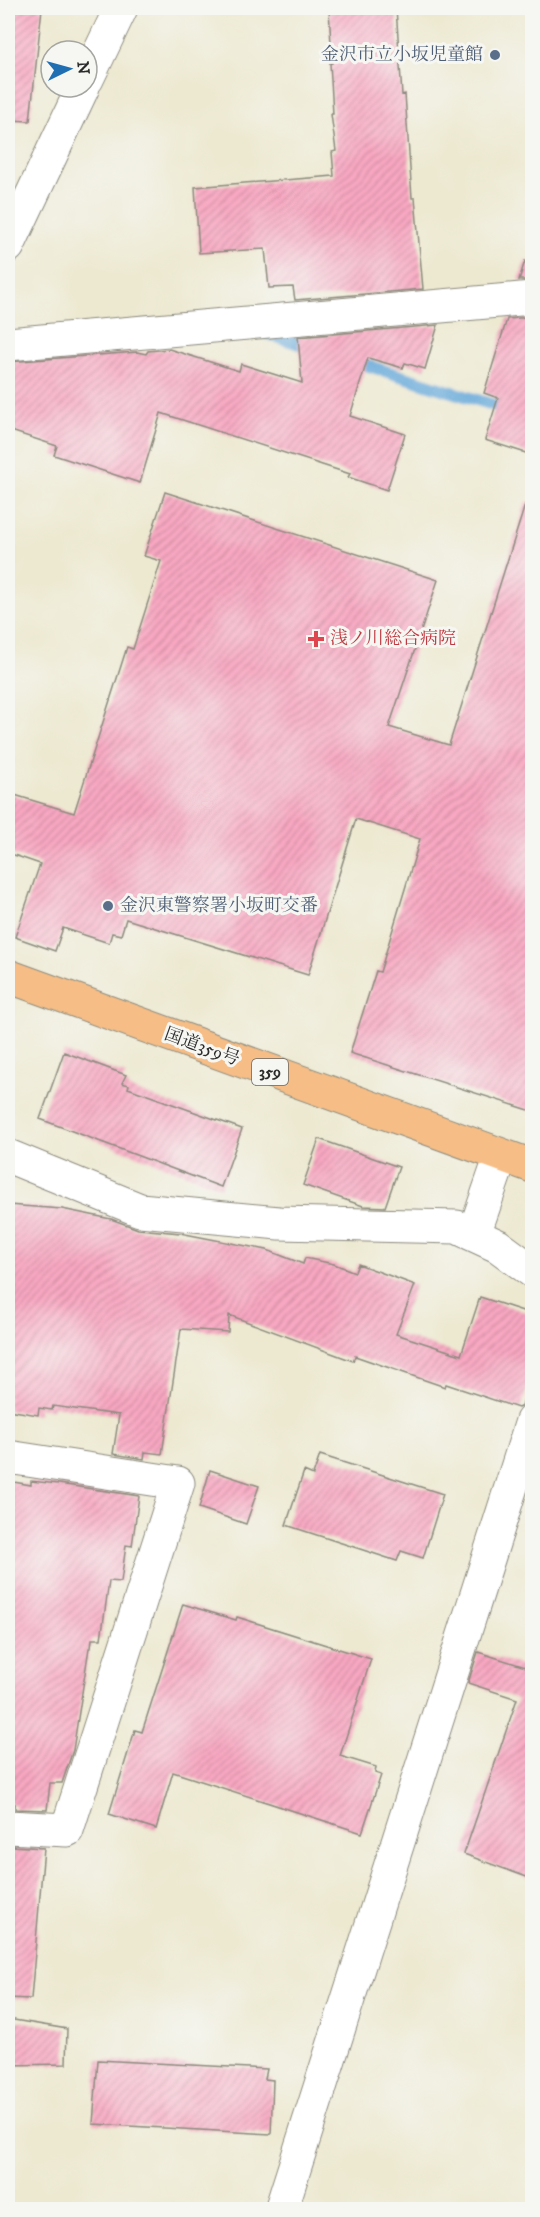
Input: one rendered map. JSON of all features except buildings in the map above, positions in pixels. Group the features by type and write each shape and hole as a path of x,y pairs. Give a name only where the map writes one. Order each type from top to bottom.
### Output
{"highway":[{"name":"国道359号","path":"8,976 532,1166"}],"street":[{"path":"99,54 121,8"},
{"path":"8,246 77,99"},
{"path":"8,344 532,298"},
{"path":"8,1156 140,1210 279,1223 457,1227 498,1246 532,1271"},
{"path":"474,1234 501,1156"},
{"path":"281,2210 532,1421"},
{"path":"8,1457 178,1483 67,1830 8,1827"}],"waterway":[{"path":"264,333 313,348"},
{"path":"350,360 532,417"}],"place":[{"name":"金沢市立小坂児童館","path":"495,55"},
{"name":"浅ノ川総合病院","path":"316,639"},
{"name":"金沢東警察署小坂町交番","path":"108,906"}]}
